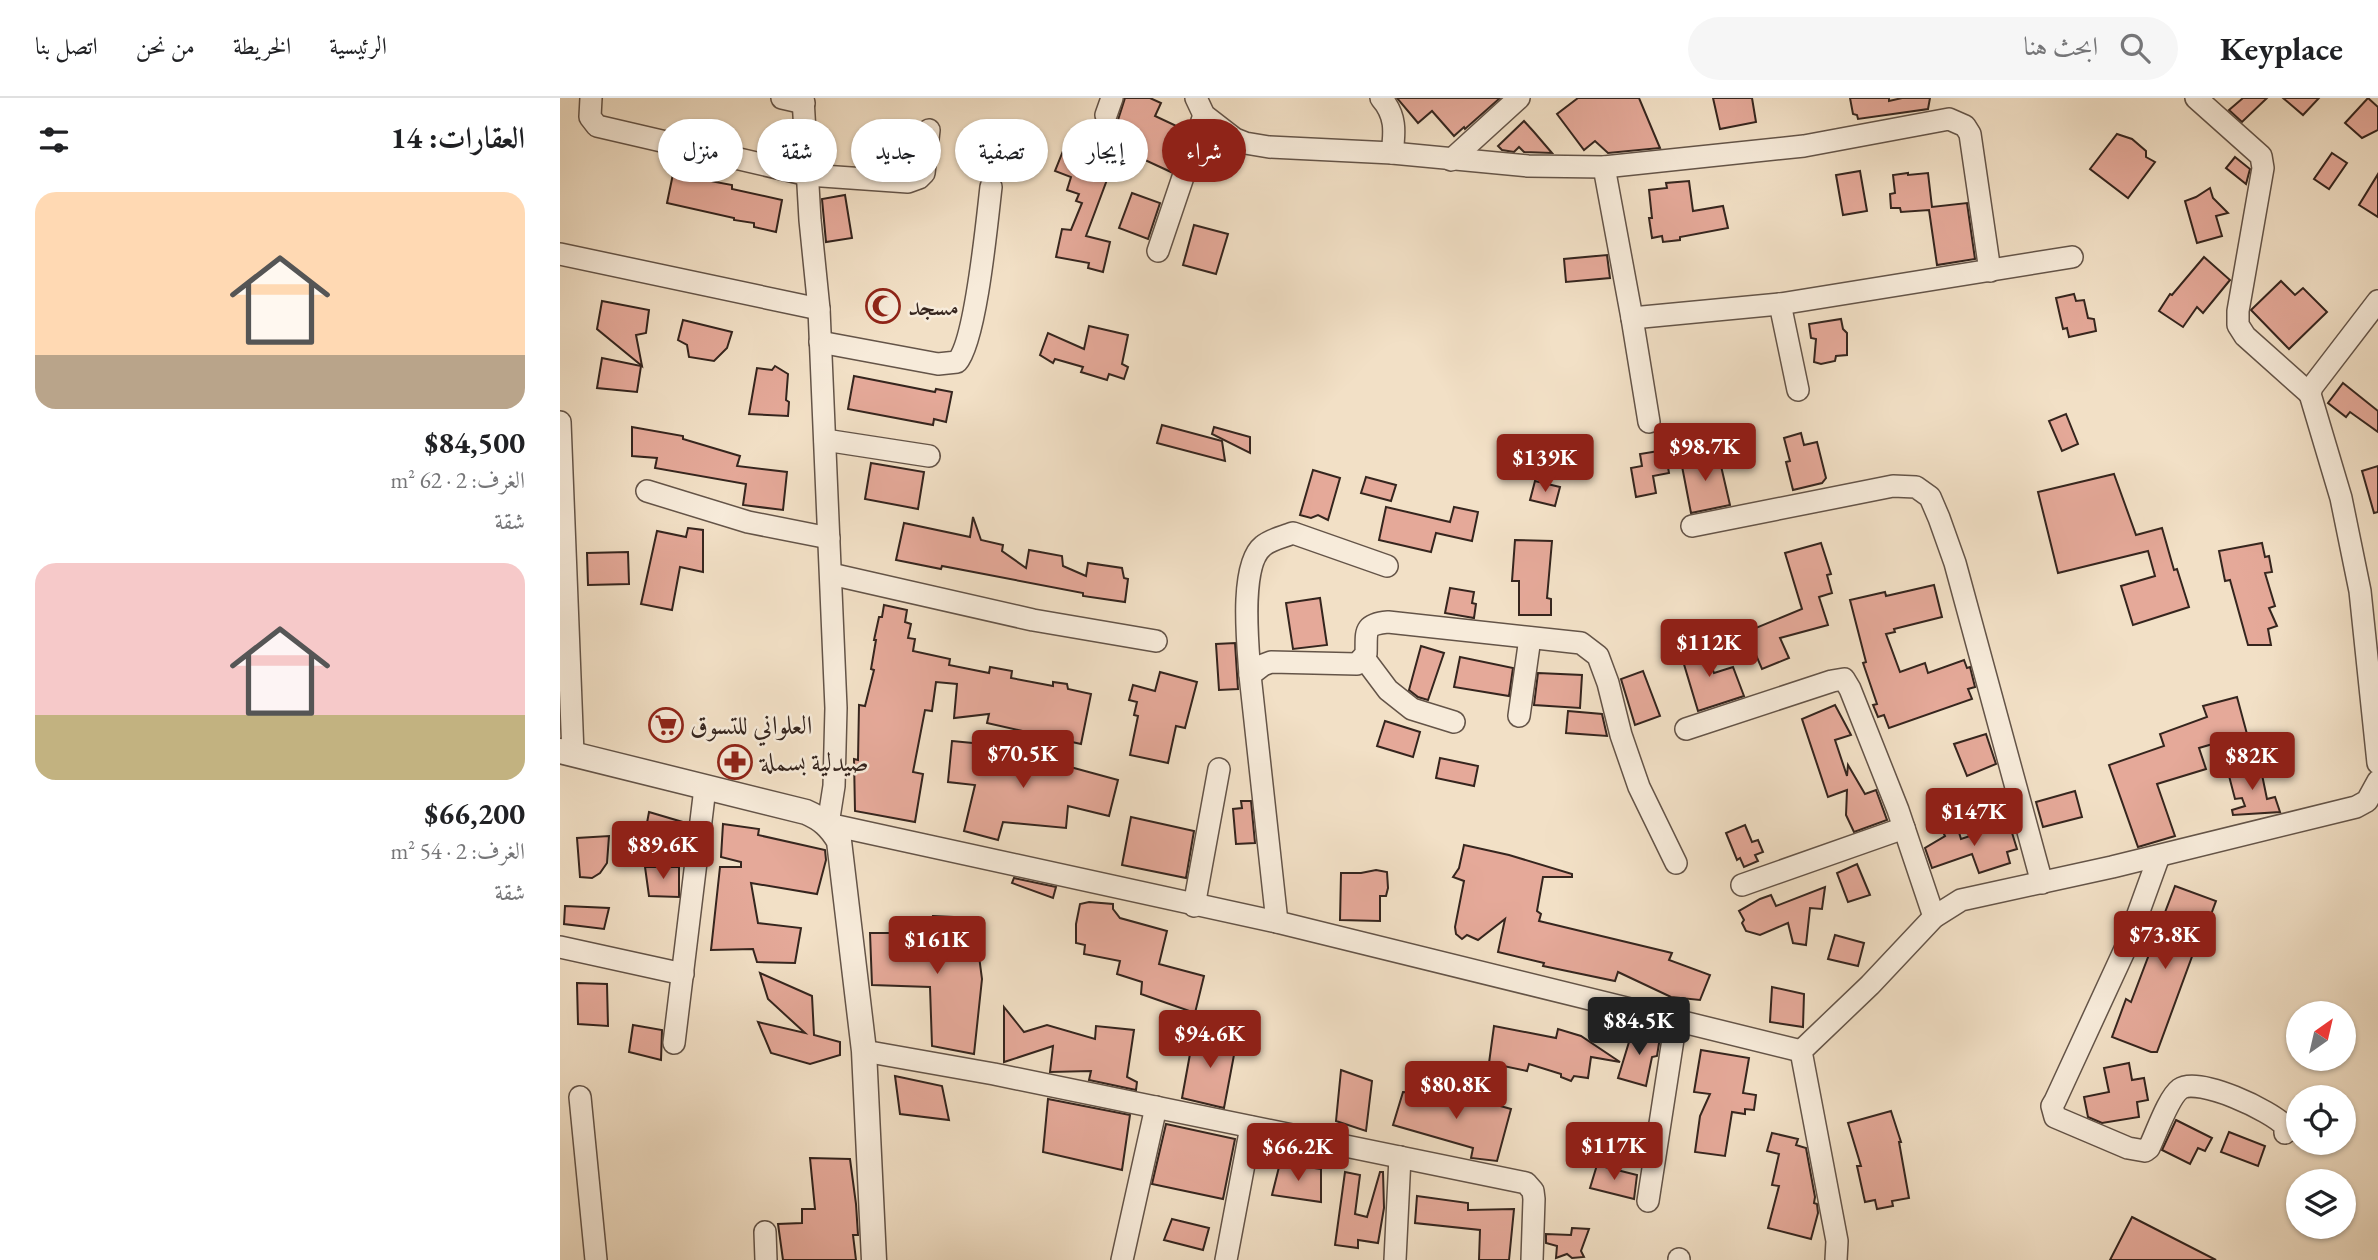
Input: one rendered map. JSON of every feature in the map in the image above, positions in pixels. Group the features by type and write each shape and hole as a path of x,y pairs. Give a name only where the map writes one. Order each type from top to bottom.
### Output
{"street":[{"path":"591,98 590,117 597,126 757,163"},
{"path":"782,98 804,101 805,119"},
{"path":"1381,98 1392,114 1395,131 1392,153"},
{"path":"1451,160 1519,98"},
{"path":"2196,98 2261,156 2263,169 2238,325 2245,336 2311,394"},
{"path":"1158,251 1200,106 1229,135 1245,143 1528,166 1604,167 1804,146 1949,119 1959,122 1970,134 1990,271"},
{"path":"1604,167 1649,422"},
{"path":"809,182 819,309 831,574 835,751 834,786 828,824 839,841 864,1051 874,1260"},
{"path":"820,342 938,364 957,362 962,356 972,322 991,187"},
{"path":"560,254 819,309"},
{"path":"1632,318 1780,304 2072,257"},
{"path":"2378,301 2312,387 2311,394 2342,498 2358,577 2374,689 2378,763"},
{"path":"1780,304 1798,390"},
{"path":"561,435 567,752 806,812 828,824 1276,922 1801,1051"},
{"path":"825,440 929,456"},
{"path":"1692,526 1893,486 1916,486 1930,497 1955,563 2042,883"},
{"path":"648,491 748,522 829,538"},
{"path":"1276,922 1245,607 1253,562 1261,547 1293,533 1387,566"},
{"path":"831,574 1033,620 1156,641"},
{"path":"1250,674 1271,662 1357,664 1364,658 1367,632 1371,625 1377,623 1581,643 1598,656 1639,787 1676,863"},
{"path":"1519,716 1530,638"},
{"path":"1364,658 1388,690 1412,709 1454,722"},
{"path":"1686,729 1844,679 1904,828 1934,917"},
{"path":"1194,906 1219,769"},
{"path":"1801,1051 1870,985 1934,917 1961,900 2159,856 2356,807 2367,801 2378,781"},
{"path":"674,1043 705,788"},
{"path":"1742,885 1904,828"},
{"path":"2159,856 2126,947 2054,1101 2052,1111 2055,1117 2128,1148 2145,1151 2150,1148 2173,1097 2181,1088 2203,1087 2261,1108 2277,1117 2285,1126 2285,1133"},
{"path":"560,947 683,974"},
{"path":"1648,1201 1676,1020"},
{"path":"864,1051 994,1074 1526,1183 1533,1191 1535,1212 1532,1260"},
{"path":"1801,1051 1836,1241 1836,1260"},
{"path":"580,1097 596,1260"},
{"path":"1122,1260 1156,1107"},
{"path":"1226,1260 1251,1127"},
{"path":"1395,1260 1400,1157"},
{"path":"765,1232 766,1260"}],"building":[{"path":"1125,98 1150,98 1161,103 1155,116 1162,119 1162,168 1148,161 1148,119 1118,119"},
{"path":"1397,98 1500,98 1454,136 1432,111 1418,123"},
{"path":"1578,98 1639,98 1660,148 1608,153 1595,141 1584,150 1557,114"},
{"path":"1713,98 1752,98 1756,122 1720,129"},
{"path":"1850,98 1889,98 1889,101 1930,98 1928,109 1858,119 1857,115 1853,114"},
{"path":"2243,98 2267,98 2242,122 2229,110"},
{"path":"2283,98 2319,98 2303,115"},
{"path":"2368,98 2378,107 2378,130 2362,138 2345,123"},
{"path":"1524,121 1552,153 1524,152 1519,147 1514,152 1502,150 1498,146"},
{"path":"2117,134 2132,139 2146,151 2146,157 2155,162 2128,198 2090,169"},
{"path":"2332,153 2347,163 2329,189 2314,179"},
{"path":"1062,154 1062,174 1055,171"},
{"path":"2235,157 2250,169 2246,184 2226,168"},
{"path":"1860,171 1867,211 1843,215 1836,175"},
{"path":"1928,173 1932,207 1967,203 1975,259 1937,265 1929,210 1901,212 1900,208 1891,208 1890,194 1895,193 1893,175"},
{"path":"2378,174 2378,217 2359,205"},
{"path":"1689,181 1693,211 1723,206 1728,228 1680,237 1680,240 1663,242 1662,236 1652,238 1649,190 1667,188 1666,183"},
{"path":"671,182 716,182 732,185 732,189 782,200 776,232 754,227 754,223 667,203"},
{"path":"1069,182 1106,182 1086,236 1110,242 1103,272 1088,268 1089,263 1056,257 1062,229 1071,230 1082,203 1076,201 1079,194 1067,190"},
{"path":"2210,188 2213,198 2228,213 2216,216 2222,236 2197,243 2185,201"},
{"path":"1132,193 1160,203 1148,239 1119,228"},
{"path":"845,195 852,238 826,242 822,199"},
{"path":"1194,225 1228,234 1216,274 1183,265"},
{"path":"1607,255 1610,278 1566,282 1564,259"},
{"path":"2204,257 2230,280 2203,313 2197,307 2183,327 2159,311 2170,294 2172,295"},
{"path":"2281,281 2295,295 2303,288 2327,312 2289,349 2251,310"},
{"path":"2074,294 2076,301 2084,300 2088,318 2094,319 2096,331 2069,337 2067,328 2063,329 2056,298"},
{"path":"602,301 649,310 646,333 636,335 642,366 597,329"},
{"path":"1841,319 1843,329 1847,333 1847,355 1836,356 1835,361 1821,364 1814,362 1816,339 1811,338 1809,324"},
{"path":"683,320 732,332 727,348 714,361 689,357 687,345 678,340"},
{"path":"1089,326 1128,335 1122,364 1128,367 1124,379 1109,374 1107,380 1081,372 1083,367 1055,359 1053,363 1040,355 1048,333 1084,349"},
{"path":"602,358 641,366 637,392 597,388"},
{"path":"775,366 788,374 788,416 749,414 757,368 772,370"},
{"path":"854,376 935,392 936,389 952,392 946,422 934,419 933,425 848,409"},
{"path":"2343,383 2378,411 2378,432 2350,412 2346,417 2328,403"},
{"path":"2066,414 2078,444 2062,451 2049,421"},
{"path":"1162,425 1222,441 1225,461 1157,443"},
{"path":"632,427 683,436 683,439 740,456 737,466 787,472 783,510 743,505 746,484 655,468 657,458 632,456"},
{"path":"1214,427 1250,437 1250,453 1212,434"},
{"path":"1801,433 1804,445 1817,442 1826,478 1822,483 1793,490 1786,462 1790,461 1784,438"},
{"path":"1665,450 1669,473 1653,476 1656,493 1636,497 1631,468 1642,466 1640,454"},
{"path":"1718,453 1730,505 1691,513 1681,461"},
{"path":"871,463 924,472 918,509 865,499"},
{"path":"2378,466 2378,512 2374,513 2362,471"},
{"path":"1313,470 1340,478 1328,520 1318,515 1311,518 1300,515"},
{"path":"2114,474 2136,535 2162,528 2174,570 2177,569 2189,607 2133,625 2121,586 2155,576 2148,551 2058,573 2038,492"},
{"path":"1366,477 1396,485 1391,501 1361,493"},
{"path":"1535,481 1560,487 1555,506 1530,500"},
{"path":"1386,507 1450,522 1454,507 1478,512 1472,541 1436,533 1431,552 1379,540"},
{"path":"973,517 981,540 1003,545 1002,551 1026,568 1029,550 1062,556 1063,566 1086,576 1088,563 1122,568 1124,578 1128,579 1125,602 1083,596 1083,593 942,566 941,569 896,560 904,523 970,537"},
{"path":"688,528 703,530 703,572 680,567 672,610 641,604 657,531 686,537"},
{"path":"1515,540 1552,541 1547,598 1551,599 1551,615 1519,615 1519,581 1512,581"},
{"path":"1821,543 1831,574 1827,575 1832,593 1819,597 1828,625 1780,638 1789,658 1762,669 1746,632 1802,609 1785,553"},
{"path":"2262,543 2265,557 2269,556 2272,572 2265,573 2275,606 2269,608 2277,626 2268,629 2271,645 2248,645 2230,580 2225,581 2219,551"},
{"path":"628,552 629,584 588,585 587,553"},
{"path":"1934,585 1942,617 1894,629 1895,632 1886,634 1900,672 1925,663 1928,673 1964,660 1967,668 1970,667 1975,687 1968,689 1972,699 1889,728 1884,715 1878,717 1873,705 1877,704 1863,663 1866,662 1850,600 1885,592 1886,596"},
{"path":"1450,588 1474,592 1474,618 1445,613"},
{"path":"1320,598 1327,645 1293,649 1286,603"},
{"path":"884,605 907,610 905,622 911,624 908,638 915,639 913,651 950,659 949,665 989,673 990,667 1012,671 1011,678 1053,686 1053,682 1067,684 1068,689 1091,694 1081,744 987,723 989,714 954,718 957,684 936,682 932,711 925,710 913,772 923,774 915,822 855,811 854,759 858,760 859,705 865,706 874,670 871,669 874,640"},
{"path":"1698,635 1700,650 1708,656 1714,673 1733,667 1744,696 1698,711 1680,651 1688,648"},
{"path":"1235,643 1238,689 1219,690 1216,644"},
{"path":"1421,646 1444,653 1428,700 1409,690"},
{"path":"1460,657 1513,668 1509,696 1454,687"},
{"path":"1643,671 1660,716 1635,725 1621,679"},
{"path":"1160,672 1197,682 1185,728 1176,726 1168,763 1130,755 1138,716 1134,715 1137,702 1129,700 1133,685 1155,691"},
{"path":"1538,673 1582,675 1580,708 1534,705"},
{"path":"2237,697 2247,734 2199,748 2206,769 2157,784 2175,836 2138,847 2109,765 2164,746 2160,734 2207,717 2203,706"},
{"path":"1835,705 1851,735 1835,740 1847,776 1848,765 1865,794 1876,790 1887,820 1854,832 1846,815 1847,790 1828,797 1802,719"},
{"path":"1568,711 1602,714 1607,736 1566,733"},
{"path":"1385,721 1420,732 1413,757 1377,746"},
{"path":"1986,734 1996,764 1967,776 1954,744"},
{"path":"952,741 1014,747 1012,769 1050,773 1051,766 1074,768 1118,780 1109,816 1068,806 1066,828 1003,822 998,840 964,831 975,785 948,782"},
{"path":"1440,758 1478,766 1474,786 1436,778"},
{"path":"2260,765 2267,799 2275,797 2280,812 2233,815 2232,810 2245,806 2242,798 2235,799 2228,772"},
{"path":"2075,791 2082,817 2043,827 2036,802"},
{"path":"1241,801 1251,801 1255,843 1236,844 1233,809 1242,808"},
{"path":"649,812 686,823 676,847 644,839"},
{"path":"1131,817 1194,831 1186,878 1122,865"},
{"path":"2009,823 2017,849 2007,852 2010,863 1979,873 1972,854 1932,868 1925,848 1945,836 1942,830 1957,826 1961,839"},
{"path":"723,824 759,829 758,835 825,850 826,860 817,894 751,883 758,923 801,928 795,963 757,962 753,949 711,950 720,867 741,867 741,862 721,857"},
{"path":"1745,825 1752,842 1758,840 1763,852 1755,855 1758,861 1744,867 1740,858 1737,860 1726,833"},
{"path":"609,836 607,863 600,873 592,878 580,877 577,838"},
{"path":"1464,845 1572,874 1572,877 1543,877 1537,911 1541,914 1539,921 1672,953 1669,960 1710,975 1700,1000 1671,997 1618,972 1615,981 1543,966 1544,963 1498,952 1505,919 1478,940 1467,935 1462,939 1456,934 1455,927 1464,881 1453,877 1459,868"},
{"path":"1857,864 1870,895 1848,902 1837,873"},
{"path":"645,867 679,867 679,897 649,896"},
{"path":"1376,870 1387,872 1386,896 1380,896 1380,921 1340,920 1341,873"},
{"path":"1014,878 1056,887 1053,898 1012,883"},
{"path":"2175,886 2216,901 2200,944 2197,943 2157,1052 2151,1052 2112,1037 2126,999 2131,1002"},
{"path":"1825,887 1822,909 1810,908 1806,945 1793,943 1788,923 1760,935 1746,931 1742,923 1744,920 1739,911 1760,899 1771,895 1776,906"},
{"path":"1080,904 1113,904 1113,909 1120,918 1167,931 1159,964 1204,976 1195,1013 1141,994 1142,982 1117,974 1120,961 1084,954 1085,945 1076,943 1076,924"},
{"path":"565,906 609,908 604,929 564,924"},
{"path":"933,916 974,918 982,979 974,1054 932,1046 930,987 872,985 870,933 934,933"},
{"path":"1835,935 1864,943 1858,966 1828,959"},
{"path":"760,973 812,996 814,1035 840,1042 840,1055 810,1064 771,1053 758,1022 805,1033 768,999"},
{"path":"577,983 607,984 608,1026 578,1024"},
{"path":"1772,987 1804,994 1803,1027 1770,1022"},
{"path":"1004,1007 1024,1032 1047,1025 1095,1039 1096,1026 1134,1030 1127,1077 1137,1082 1136,1090 1089,1080 1091,1071 1050,1072 1053,1046 1004,1062"},
{"path":"633,1025 662,1030 661,1060 629,1052"},
{"path":"1494,1026 1556,1038 1558,1029 1581,1036 1620,1062 1591,1057 1588,1078 1574,1076 1571,1081 1561,1077 1561,1074 1529,1064 1527,1071 1489,1063"},
{"path":"1633,1029 1660,1037 1657,1056 1652,1057 1646,1086 1618,1078"},
{"path":"1205,1032 1237,1039 1224,1108 1182,1098 1192,1043 1203,1045"},
{"path":"1701,1050 1749,1058 1743,1093 1756,1095 1754,1110 1745,1109 1745,1114 1732,1112 1725,1156 1695,1152 1700,1116 1710,1094 1694,1092"},
{"path":"2129,1063 2132,1080 2144,1078 2148,1100 2137,1102 2139,1117 2102,1123 2088,1117 2084,1097 2109,1092 2104,1068"},
{"path":"1341,1070 1372,1081 1366,1131 1336,1121"},
{"path":"895,1076 942,1086 949,1120 900,1114"},
{"path":"1403,1092 1465,1096 1511,1109 1497,1161 1471,1158 1473,1148 1393,1125"},
{"path":"1048,1099 1130,1115 1122,1170 1043,1152"},
{"path":"1891,1111 1901,1142 1909,1198 1892,1201 1893,1206 1877,1209 1875,1200 1865,1202 1857,1166 1861,1166 1848,1123"},
{"path":"2176,1120 2212,1138 2205,1151 2198,1148 2190,1164 2162,1150"},
{"path":"1166,1124 1235,1139 1223,1199 1152,1184"},
{"path":"2229,1132 2265,1146 2258,1166 2221,1152"},
{"path":"1772,1133 1798,1139 1796,1145 1806,1148 1814,1203 1817,1204 1818,1213 1811,1239 1768,1228 1779,1186 1772,1185 1779,1154 1767,1151"},
{"path":"810,1158 850,1159 858,1235 853,1235 856,1260 783,1260 778,1224 802,1223 802,1209 815,1209"},
{"path":"1280,1163 1321,1169 1321,1202 1272,1195"},
{"path":"1597,1165 1637,1175 1634,1199 1590,1188"},
{"path":"1345,1172 1360,1175 1355,1214 1367,1217 1380,1172 1383,1172 1384,1208 1378,1243 1358,1240 1358,1248 1335,1245"},
{"path":"1417,1196 1468,1203 1468,1210 1514,1209 1509,1260 1479,1260 1480,1230 1415,1223"},
{"path":"2132,1217 2216,1260 2110,1260"},
{"path":"1172,1219 1209,1228 1203,1250 1164,1240"},
{"path":"1572,1228 1589,1229 1581,1251 1584,1257 1572,1258 1567,1254 1556,1258 1557,1246 1546,1243 1546,1234 1571,1235"}],"place":[{"name":"مسجد","path":"883,306"},
{"name":"العلواني للتسوق","path":"666,725"},
{"name":"صيدلية بسملة","path":"735,762"}]}
